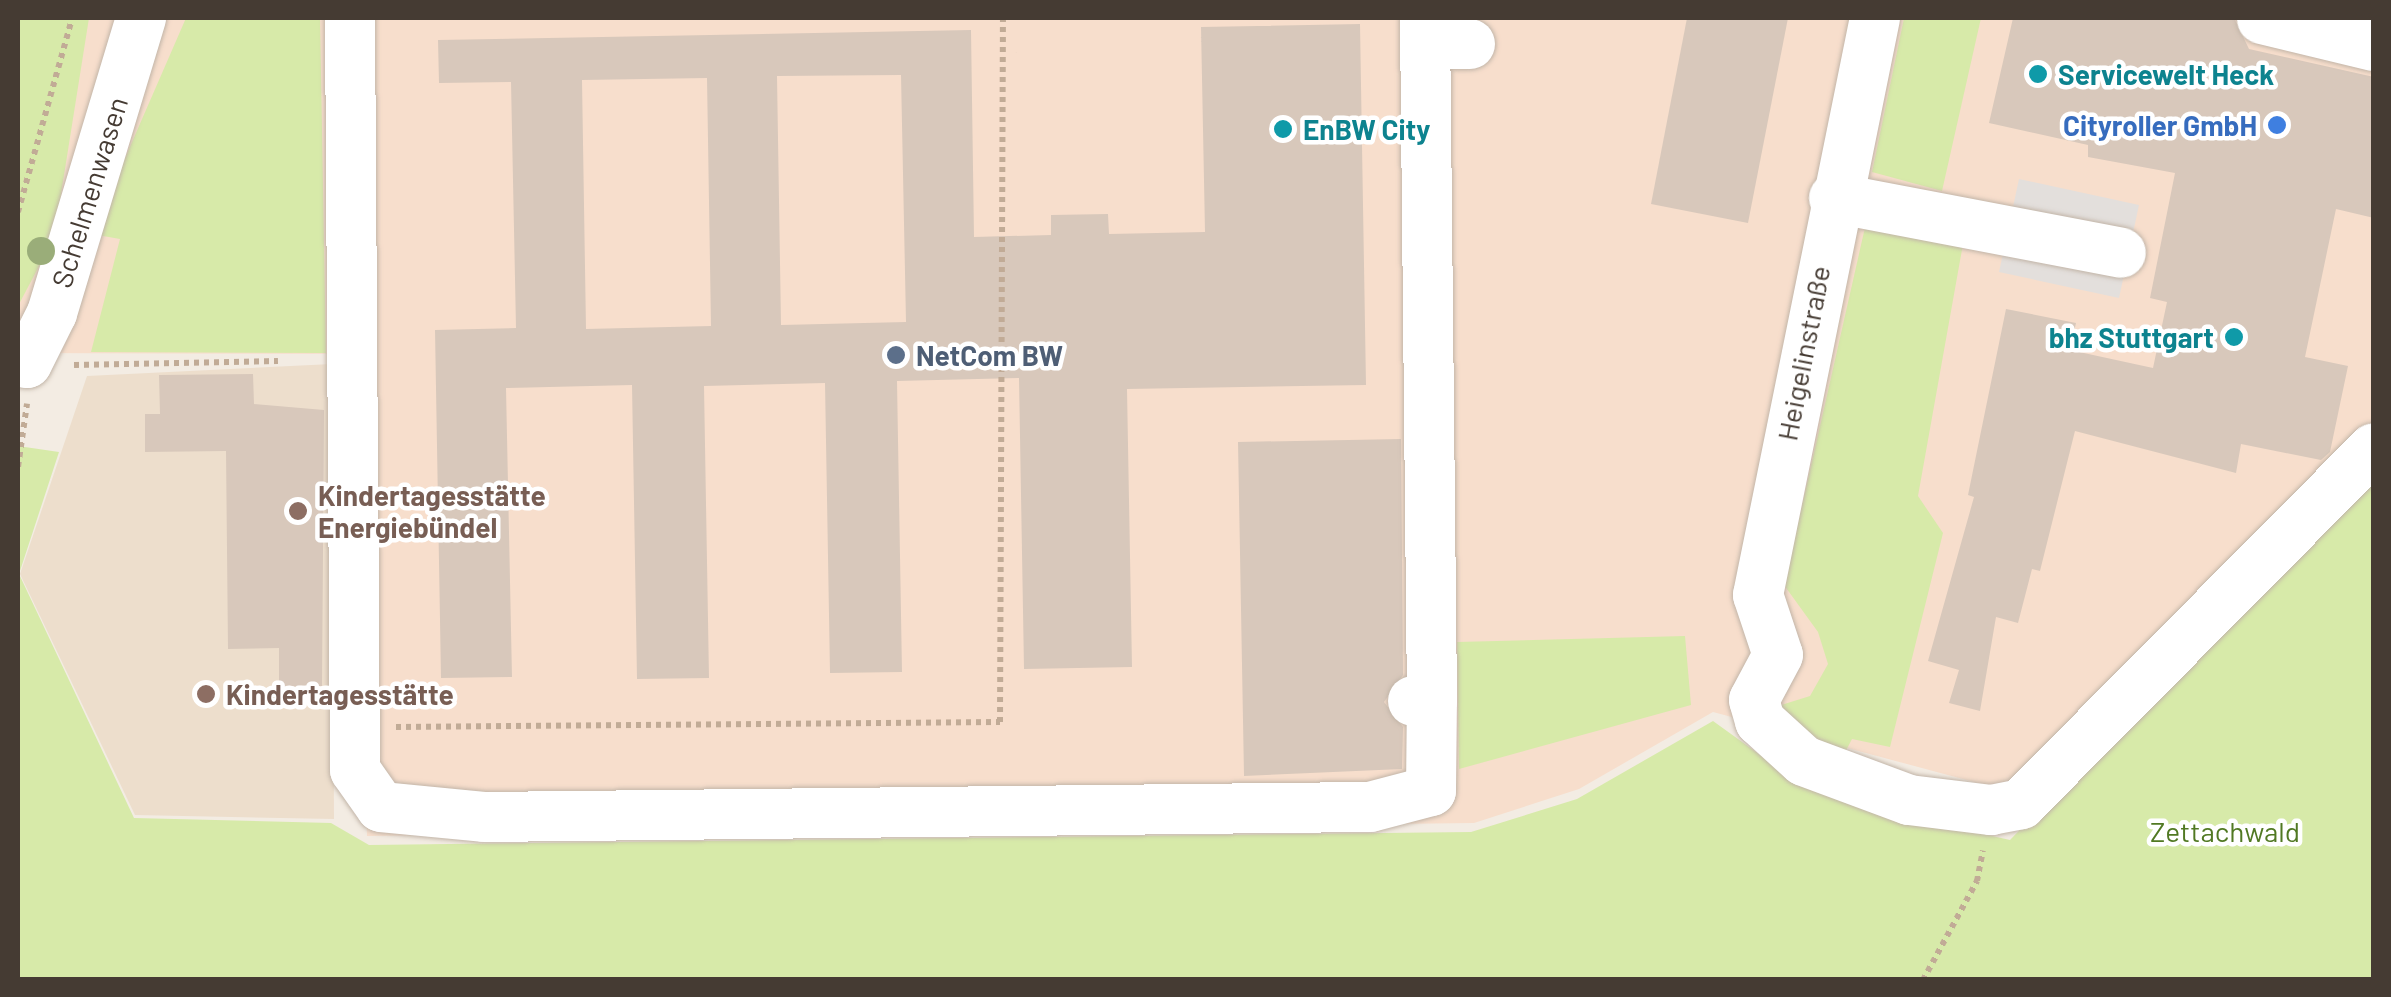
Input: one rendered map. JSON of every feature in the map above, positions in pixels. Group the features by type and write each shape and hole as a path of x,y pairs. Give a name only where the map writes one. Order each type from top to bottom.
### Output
{"street":[{"name":"Schelmenwasen","path":"22,363 72,253 141,18"},
{"path":"350,18 355,770 382,807 484,817 1370,807 1431,791 1422,701 1440,35"},
{"path":"2262,18 2374,46"},
{"name":"Heigelinstraße","path":"1864,28 1758,596 1778,656 1754,700 1760,721 1804,762 1909,800 1991,810"},
{"path":"1834,198 2122,253"},
{"path":"1991,810 2021,804 2374,448"}],"path":[{"path":"18,212 72,18"},
{"path":"354,728 1000,722 1003,18"},
{"path":"18,466 22,363 278,361"},
{"path":"1923,980 1977,881 1991,810"}],"shaded area":[{"path":"18,18 2373,18 2373,430 2015,793 1713,712 1579,789 1474,823 367,836 357,354 18,353"},
{"path":"2019,179 2139,205 2119,298 1999,272"},
{"name":"Kindertagesstätte","path":"332,364 334,819 135,815 20,574 87,376"}],"green space":[{"path":"18,18 89,18 54,238 18,306"},
{"path":"186,18 320,18 326,353 91,352 120,239 92,234"},
{"path":"1904,18 1981,18 1942,191 1872,172"},
{"path":"1866,223 1963,244 1918,496 1943,533 1890,747 1852,739 1839,764 1778,706 1810,696 1828,664 1818,632 1784,585"},
{"name":"Zettachwald","path":"18,446 59,452 19,574 134,818 331,823 369,845 1471,832 1577,799 1713,721 1799,783 1855,805 2010,840 2265,576 2374,483 2373,979 18,979"},
{"path":"1685,636 1691,705 1459,769 1457,642"}],"building":[{"path":"1687,18 1788,18 1748,223 1651,204"},
{"path":"2013,18 2234,18 2249,49 2374,77 2374,218 2336,209 2305,357 2348,366 2330,452 2321,460 2241,444 2236,473 2075,431 2040,571 2032,569 2018,623 1996,617 1980,711 1949,703 1959,670 1928,661 1974,497 1968,495 2006,309 2076,323 2070,350 2153,368 2167,302 2150,298 2175,173 2088,157 2088,145 1989,123"},
{"path":"1360,24 1366,385 1127,389 1132,667 1024,669 1019,378 897,381 902,672 830,673 825,383 704,386 709,678 637,679 632,385 506,388 512,677 441,678 435,330 516,328 511,82 439,83 438,40 971,30 974,237 1051,235 1051,215 1108,214 1109,234 1205,232 1201,27","holes":["901,75 906,322 781,325 777,76","707,78 711,326 586,329 582,80"]},
{"name":"Kindertagesstätte Energiebündel","path":"253,374 254,404 324,410 322,686 279,687 279,648 228,649 226,451 145,452 145,414 160,414 159,375"},
{"path":"1401,439 1403,675 1384,702 1403,727 1402,769 1244,776 1238,442"}],"place":[{"name":"Servicewelt Heck","path":"2038,74"},
{"name":"Cityroller GmbH","path":"2277,125"},
{"name":"EnBW City","path":"1283,129"},
{"name":"bhz Stuttgart","path":"2234,337"},
{"name":"NetCom BW","path":"896,355"},
{"name":"Kindertagesstätte Energiebündel","path":"298,511"},
{"name":"Kindertagesstätte","path":"206,694"}]}
